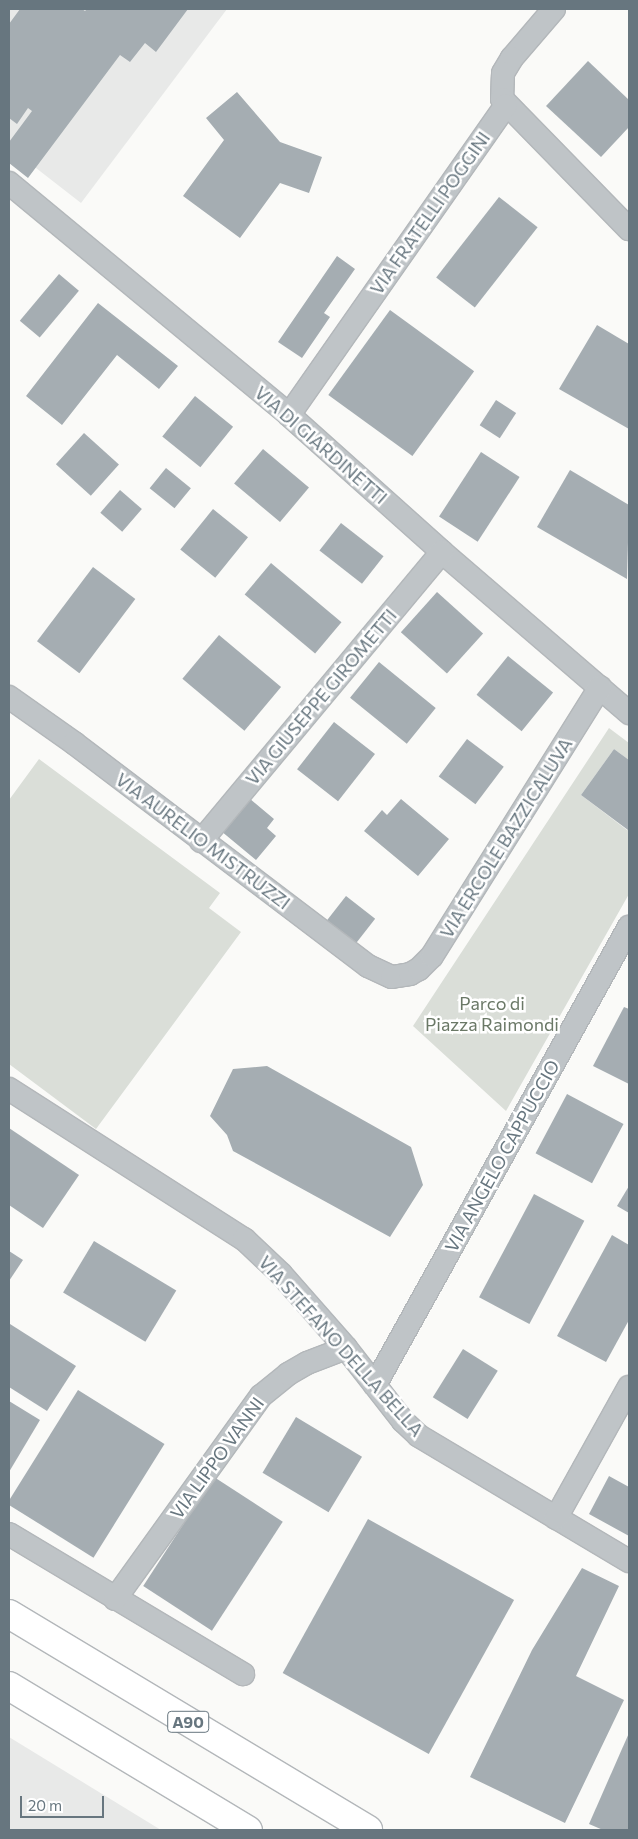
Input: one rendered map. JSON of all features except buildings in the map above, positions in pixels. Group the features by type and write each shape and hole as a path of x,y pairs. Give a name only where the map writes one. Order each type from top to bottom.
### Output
{"highway":[{"name":"A90","path":"9,1614 368,1830"},
{"path":"9,1686 248,1830"}],"street":[{"path":"554,9 512,58 503,73 502,94 506,105 629,229"},
{"name":"VIA FRATELLI POGGINI","path":"289,415 506,105"},
{"name":"VIA DI GIARDINETTI","path":"9,183 289,415 442,552 600,688 625,702"},
{"name":"VIA GIUSEPPE GIROMETTI","path":"201,841 442,552"},
{"name":"VIA ERCOLE BAZZICALUVA","path":"402,976 419,970 432,956 600,688"},
{"name":"VIA AURELIO MISTRUZZI","path":"9,697 94,758 368,966 383,974 402,976"},
{"name":"VIA ANGELO CAPPUCCIO","path":"375,1385 629,927"},
{"name":"VIA STEFANO DELLA BELLA","path":"9,1089 244,1239 281,1274 346,1348 403,1421 432,1445 629,1561"},
{"name":"VIA LIPPO VANNI","path":"115,1599 261,1396 288,1374 307,1363 346,1348"},
{"path":"556,1518 629,1387"},
{"path":"9,1534 243,1674"}],"shaded area":[{"path":"9,9 227,9 81,203 9,147"},
{"path":"9,1737 161,1830 9,1830"}],"green space":[{"name":"Parco di Piazza Raimondi","path":"609,728 629,743 629,760 614,749 581,795 627,830 629,828 629,894 506,1111 413,1026"},
{"path":"39,759 220,893 209,908 241,932 96,1129 9,1064 9,800"}]}
